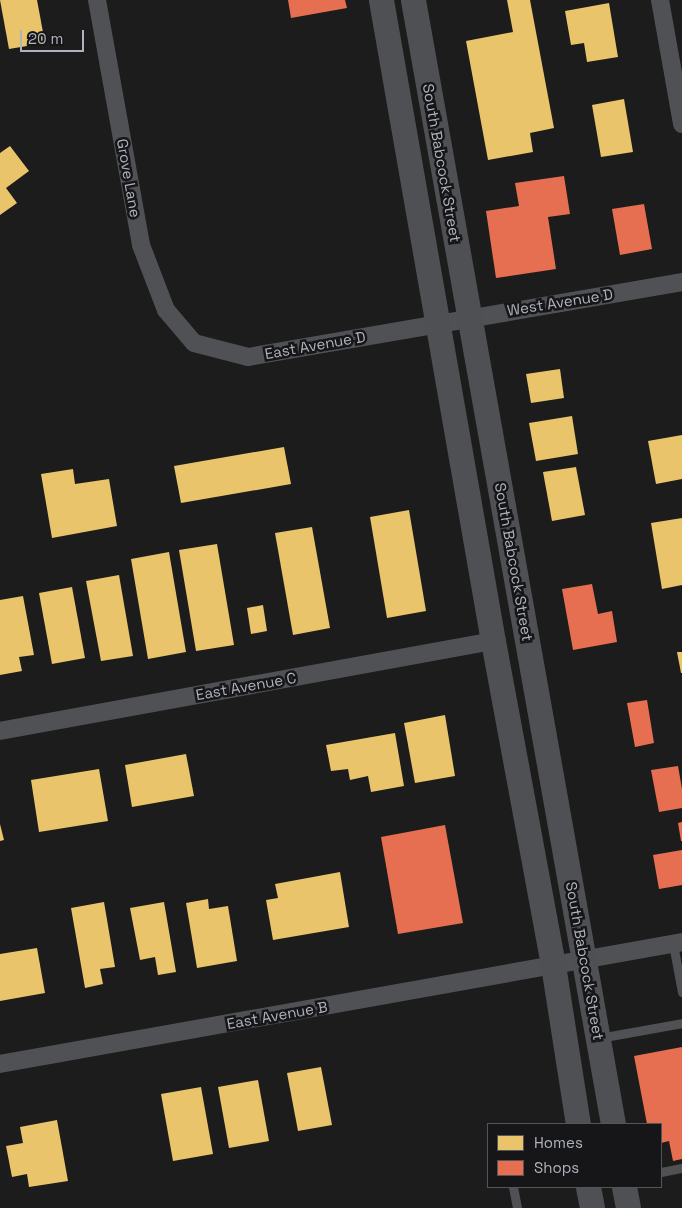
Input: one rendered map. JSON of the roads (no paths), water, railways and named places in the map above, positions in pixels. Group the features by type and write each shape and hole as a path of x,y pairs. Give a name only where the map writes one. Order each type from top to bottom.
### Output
{"main road":[{"path":"381,0 493,642 553,966 578,1123"},
{"name":"South Babcock Street","path":"413,0 613,1123"},
{"path":"588,1188 592,1208"},
{"path":"624,1188 628,1208"}],"street":[{"name":"Grove Lane","path":"97,0 141,246 166,310 194,343"},
{"path":"660,0 682,124"},
{"name":"West Avenue D","path":"438,323 682,282"},
{"name":"East Avenue D","path":"194,343 248,357 438,323"},
{"name":"East Avenue C","path":"0,731 493,642"},
{"name":"East Avenue B","path":"0,1064 678,943"}],"lane":[{"path":"678,943 682,992"},
{"path":"598,1038 682,1023"},
{"path":"662,1172 682,1168"},
{"path":"513,1188 517,1208"}]}
